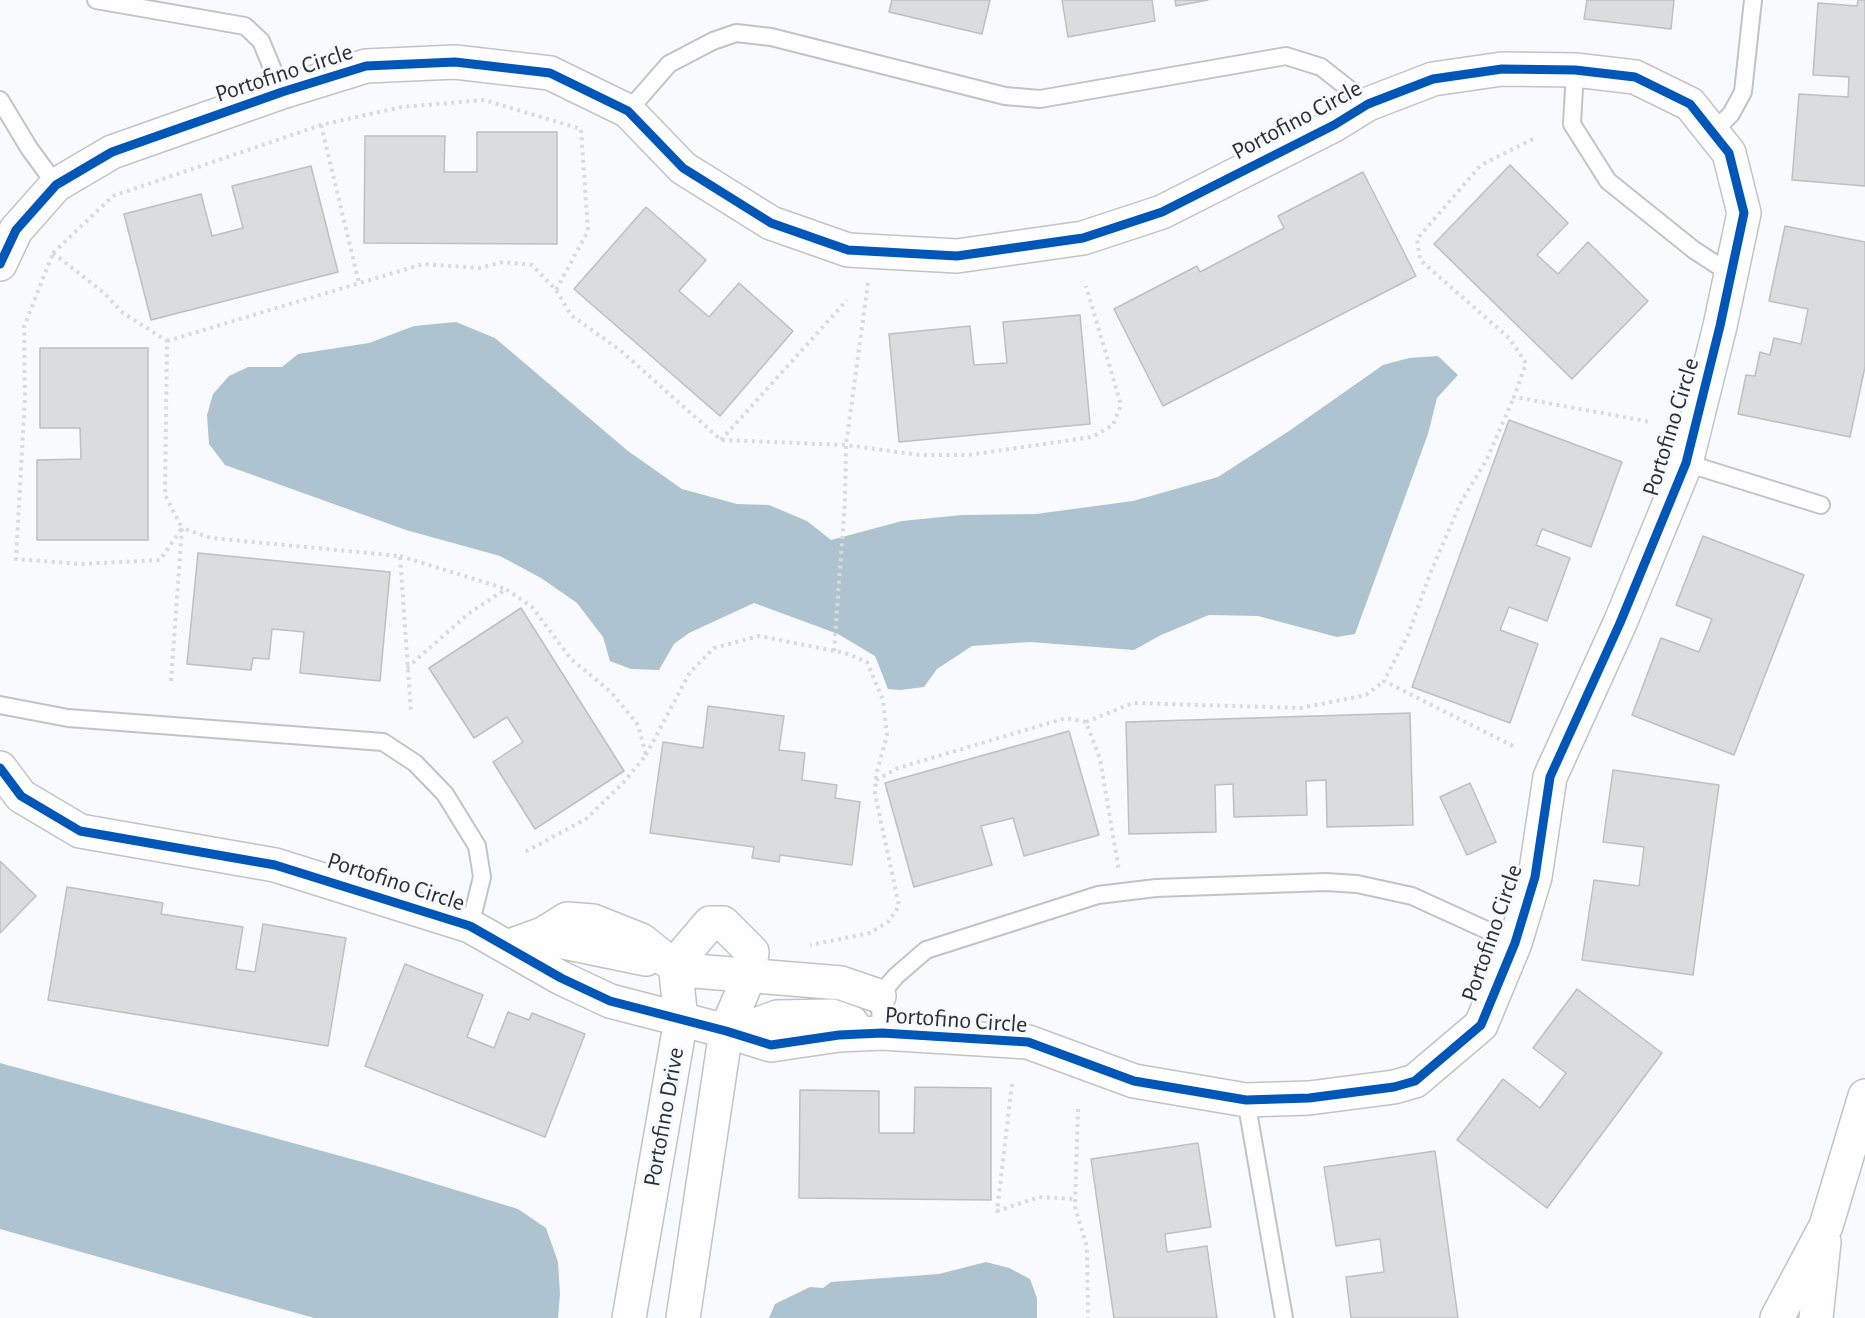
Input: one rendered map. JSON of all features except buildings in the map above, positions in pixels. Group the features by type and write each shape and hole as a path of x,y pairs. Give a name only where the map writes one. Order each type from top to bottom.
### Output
{"street":[{"name":"Portofino Circle","path":"0,264 16,230 56,185 112,152 282,92 366,66 455,62 549,72 628,111 683,168 771,223 848,250 957,256 1083,238 1162,212 1334,125 1368,104 1433,79 1503,69 1575,70 1635,77 1690,105 1729,153 1744,213 1686,463 1620,623 1550,777 1535,877 1515,943 1481,1025 1415,1081 1394,1087 1309,1098 1246,1100 1134,1082 1028,1042 882,1033 832,1016 777,1017 730,1032 610,1001 561,978 470,926 275,864 80,831 21,796 0,768"},
{"name":"Portofino Circle","path":"507,947 543,934 567,919 592,921 641,940 671,962 696,971 841,983 879,996"},
{"name":"Portofino Drive","path":"629,1318 681,1019 671,962 710,923 723,923 752,952 749,976 730,1032 683,1318"},
{"path":"1816,1318 1826,1226 1865,1096"},
{"path":"1777,1318 1826,1226"}],"lane":[{"path":"96,0 244,26 261,41 282,92"},
{"path":"1713,132 1731,114 1743,92 1753,0"},
{"path":"628,111 669,64 713,41 736,33 771,38 1005,96 1040,99 1286,56 1321,67 1368,104"},
{"path":"1575,70 1572,124 1608,181 1694,250 1731,274"},
{"path":"0,100 29,148 56,185"},
{"path":"1686,463 1821,505"},
{"path":"0,705 68,718 383,742 415,763 445,794 477,846 482,877 470,926"},
{"path":"882,1033 879,996 896,976 926,950 1098,895 1156,888 1326,882 1357,884 1412,896 1515,943"},
{"path":"1246,1100 1284,1318"}],"path":[{"path":"182,528 160,560 80,564 16,559 25,397 24,327 53,253 113,196 321,125 401,106 484,100 580,129 588,231 555,290"},
{"path":"321,125 359,283"},
{"path":"875,780 898,768 1066,718 1086,722 1133,703 1301,708 1366,694 1384,681 1408,635 1430,574 1460,504 1487,459 1526,363 1509,339 1420,260 1417,239 1481,165 1533,139"},
{"path":"53,253 103,292 123,313 167,340 423,264 479,268 503,262 532,265 555,290 571,315 621,351 721,440 846,445 920,455 968,455 1092,437 1113,425 1121,405 1086,286"},
{"path":"834,651 845,501 846,445 868,283"},
{"path":"721,440 847,300"},
{"path":"167,340 165,495 182,528 171,681"},
{"path":"1514,397 1651,422"},
{"path":"182,528 211,538 400,556 506,589 532,607 571,659 611,692 638,725 646,755"},
{"path":"400,556 411,712"},
{"path":"407,668 468,614 506,589"},
{"path":"524,853 586,819 624,782 646,755 690,672 714,648 759,636 834,651 867,662 883,700 887,735 875,780 882,836 898,906 889,921 870,933 810,945"},
{"path":"1384,681 1513,746"},
{"path":"1086,722 1100,759 1119,871"},
{"path":"1012,1084 997,1211 1039,1197 1075,1198"},
{"path":"1078,1109 1075,1198 1087,1246 1088,1318"}],"water":[{"path":"456,322 495,338 628,451 682,489 737,504 769,505 807,521 831,540 902,521 962,515 1036,514 1133,501 1218,477 1289,431 1383,365 1409,358 1438,356 1458,375 1437,398 1428,434 1355,634 1337,637 1258,616 1209,615 1161,635 1134,650 1030,642 972,646 937,669 924,687 900,690 888,689 875,656 838,634 754,603 689,633 674,644 659,670 631,669 610,661 603,637 577,603 541,578 500,556 406,530 225,465 209,444 207,415 213,394 229,376 248,367 282,367 298,354 369,343 414,326"},
{"path":"0,1063 377,1166 518,1209 546,1228 558,1262 560,1294 558,1318 314,1318 0,1229"},
{"path":"986,1262 1009,1268 1030,1279 1037,1298 1037,1318 769,1318 775,1304 810,1287 823,1288 831,1282 939,1274"}],"cycle path":[{"path":"0,264 16,230 56,185 112,152 282,92 366,66 455,62 550,73 628,111 683,168 771,223 848,250 957,256 1083,238 1162,212 1334,125 1368,104 1433,79 1502,69 1575,70 1635,77 1690,104 1729,153 1744,213 1720,326 1686,463 1620,623 1550,777 1535,877 1515,943 1481,1025 1415,1081 1394,1087 1309,1098 1246,1100 1134,1081 1028,1042 882,1033 839,1035 771,1045 610,1001 561,978 470,926 275,865 80,831 21,796 0,768"}]}
